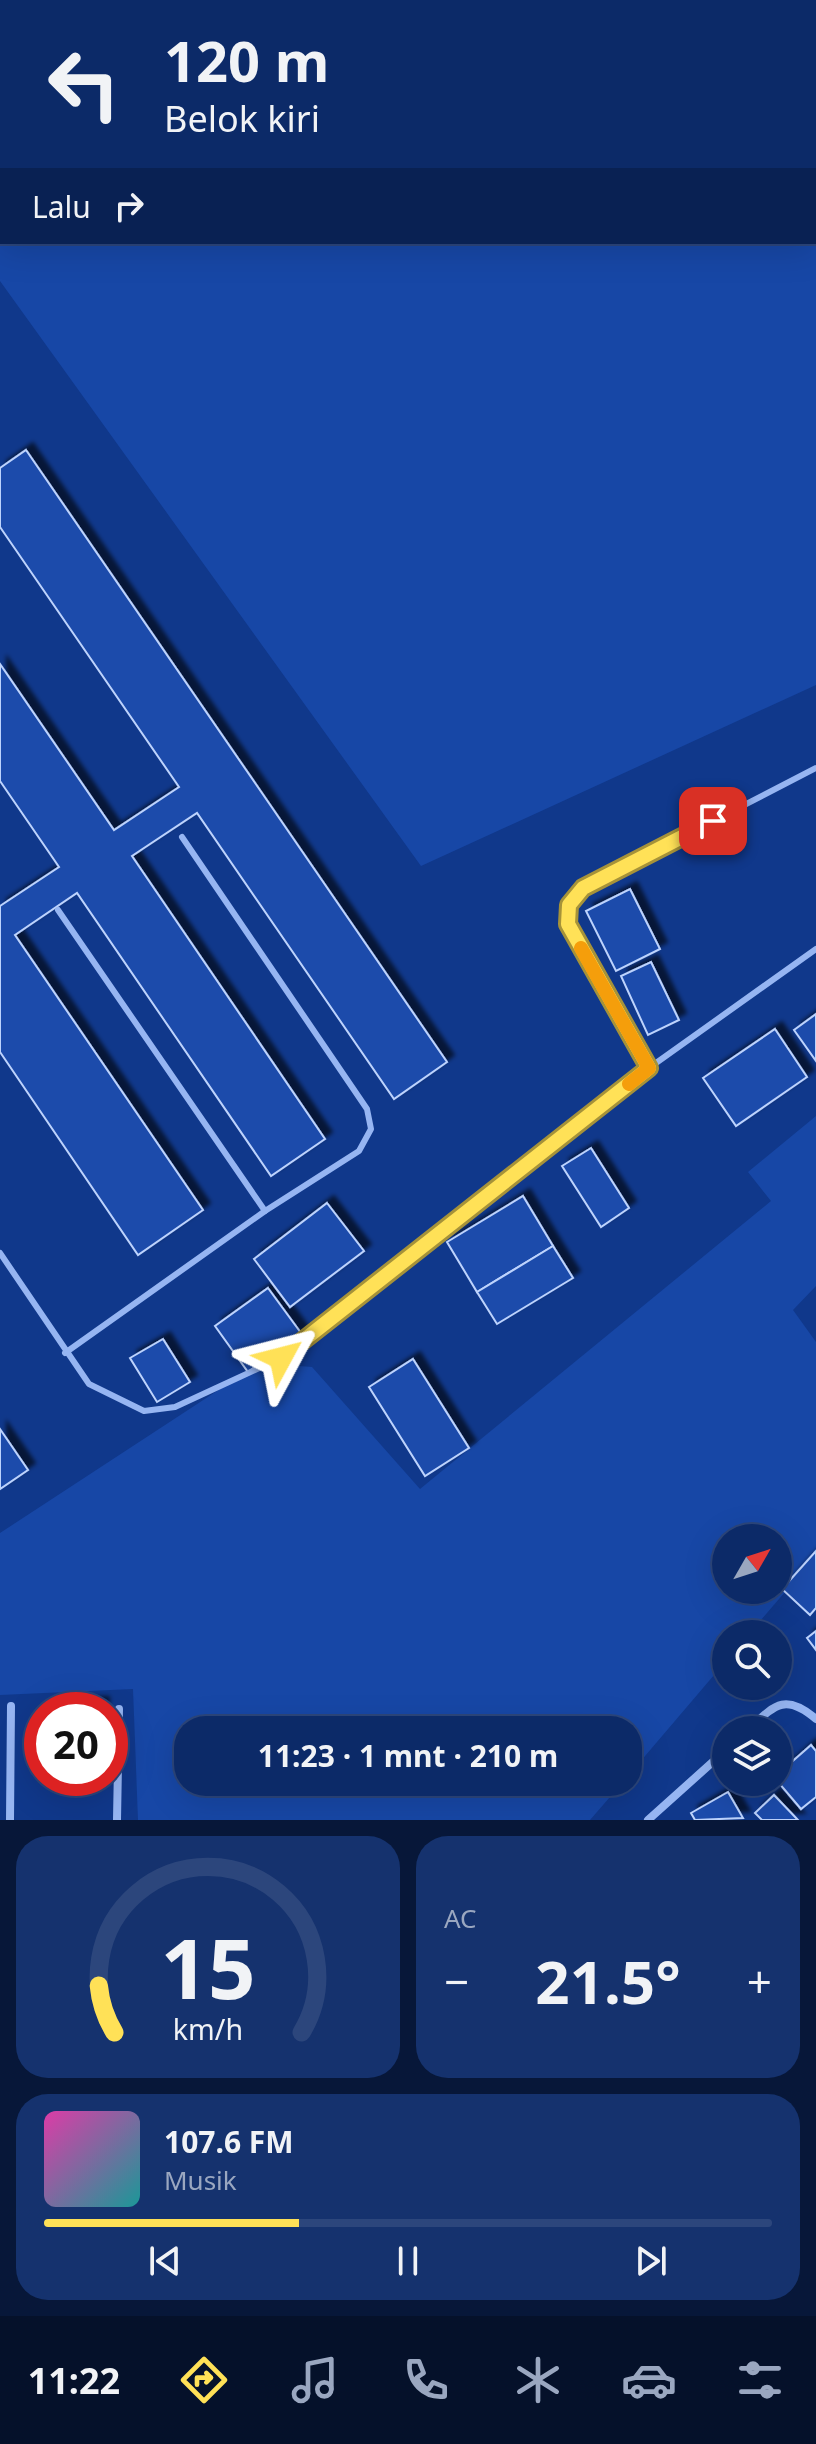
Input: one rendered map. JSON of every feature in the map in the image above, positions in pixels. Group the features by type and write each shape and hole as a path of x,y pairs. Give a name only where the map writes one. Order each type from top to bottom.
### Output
{"street":[{"path":"763,1716 775,1705 794,1703 816,1719"},
{"path":"10,1820 11,1706"},
{"path":"648,1820 712,1763"},
{"path":"117,1796 117,1820"}],"lane":[{"path":"649,1068 568,924 569,905 583,888 816,768"},
{"path":"65,1353 265,1211 359,1151 371,1129 367,1109 182,837"},
{"path":"58,910 265,1211"},
{"path":"0,1253 65,1353 89,1384 144,1411 175,1407 281,1358 649,1068 816,949"}],"shaded area":[{"path":"0,244 816,244 816,685 421,866 0,281"},
{"path":"816,1116 816,1286 793,1310 816,1342 816,1556 792,1584 792,1524 712,1524 712,1604 775,1604 761,1620 712,1620 712,1677 642,1760 642,1716 174,1716 174,1796 611,1796 590,1820 138,1820 133,1689 0,1695 0,1533 260,1363 312,1367 420,1489 771,1201 748,1172"}],"building":[{"path":"26,450 447,1062 394,1099 197,813 132,856 325,1139 271,1176 77,893 15,935 203,1210 138,1255 0,1052 0,906 59,867 0,781 0,664 114,830 179,787 0,527 0,468"},
{"path":"630,889 660,949 616,971 586,911"},
{"path":"651,962 679,1020 648,1035 621,976"},
{"path":"816,1014 816,1061 794,1030"},
{"path":"775,1029 807,1077 736,1126 703,1078"},
{"path":"591,1148 629,1208 601,1227 562,1166"},
{"path":"523,1196 553,1246 477,1292 447,1242"},
{"path":"327,1203 364,1251 290,1307 254,1259"},
{"path":"553,1246 573,1278 497,1324 477,1292"},
{"path":"268,1288 301,1333 248,1372 215,1326"},
{"path":"163,1339 190,1382 157,1402 130,1358"},
{"path":"413,1359 469,1448 425,1476 369,1387"},
{"path":"0,1429 28,1470 0,1489"},
{"path":"816,1551 816,1608 810,1615 792,1598 792,1578"},
{"path":"816,1631 816,1650 807,1638"},
{"path":"811,1745 816,1751 816,1797 801,1809 790,1796 792,1762"},
{"path":"721,1796 730,1796 743,1818 695,1820 691,1813"},
{"path":"775,1796 798,1820 762,1820 755,1813"}],"slow traffic":[{"path":"581,948 649,1068 629,1084"}],"route":[{"path":"281,1358 649,1068 568,924 569,905 583,888 713,821"}]}
